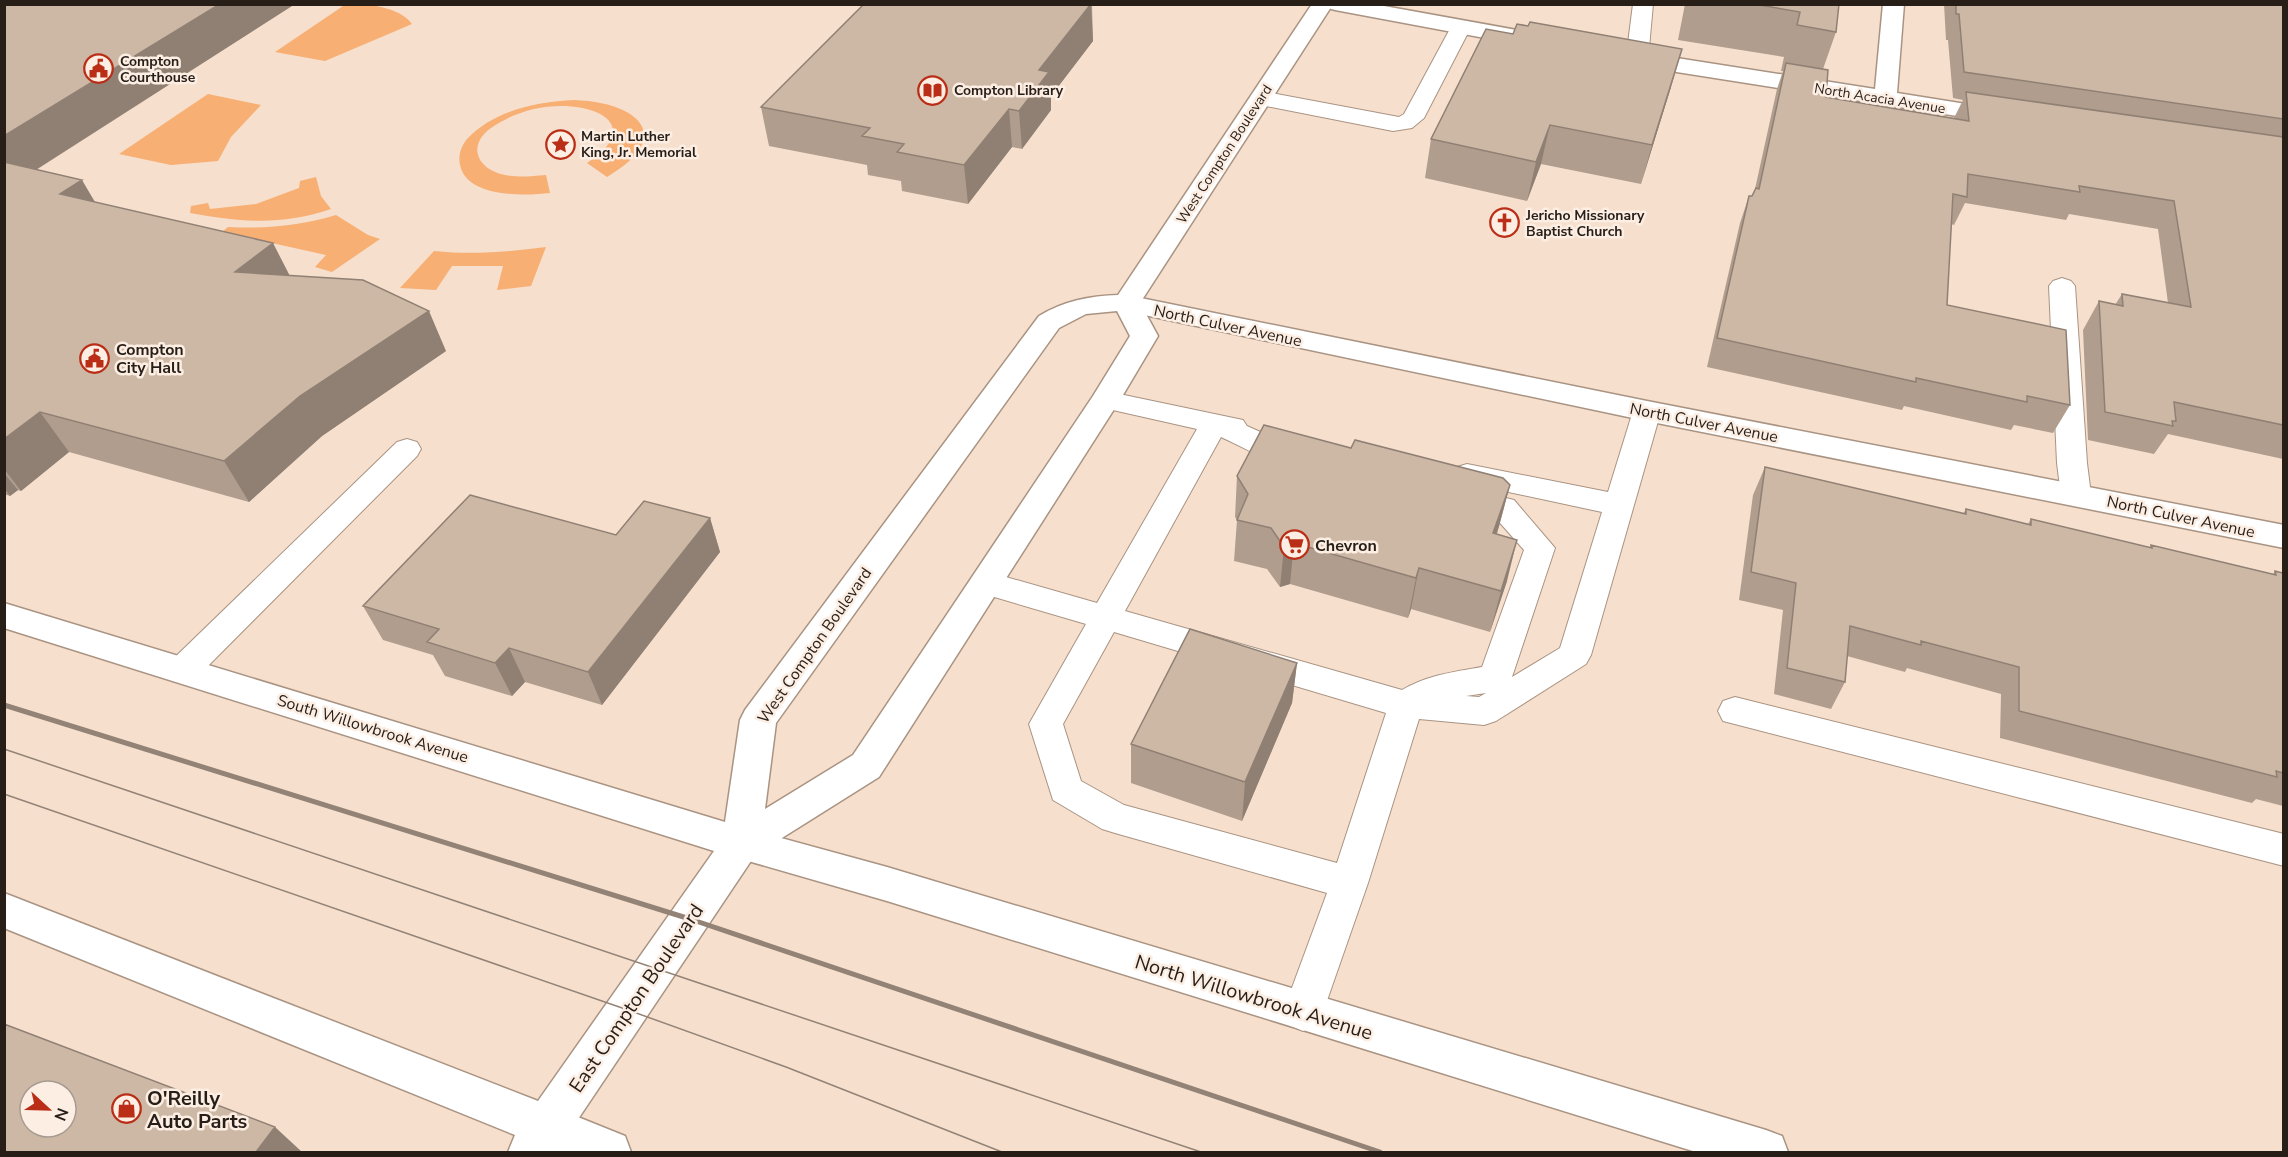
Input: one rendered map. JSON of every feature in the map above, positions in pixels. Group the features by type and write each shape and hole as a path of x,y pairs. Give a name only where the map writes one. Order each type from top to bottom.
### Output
{"street":[{"name":"West Compton Boulevard","path":"741,843 758,720 1049,322 1066,310 1086,304 1126,303 1323,4"},
{"path":"1335,4 1543,42"},
{"path":"1885,99 1894,4"},
{"name":"North Acacia Avenue","path":"1614,54 2025,120"},
{"path":"741,843 866,766 1105,400 1144,336 1126,303"},
{"name":"North Culver Avenue","path":"1126,303 1647,411 2283,537"},
{"name":"South Willowbrook Avenue","path":"4,615 741,843"},
{"name":"North Willowbrook Avenue","path":"741,843 887,884 1766,1152"},
{"name":"East Compton Boulevard","path":"539,1140 741,843"},
{"path":"4,910 539,1140 609,1152"}],"lane":[{"path":"1637,59 1643,4"},
{"path":"1261,98 1393,124 1404,123 1413,118 1461,27"},
{"path":"2062,286 2072,463 2076,495"},
{"path":"1105,400 1215,423 1277,451 1320,453"},
{"path":"985,583 1406,705 1484,711 1574,655 1647,411"},
{"path":"1215,423 1046,724 1066,790 1115,818 1348,883"},
{"path":"183,670 407,449"},
{"path":"1303,1012 1406,705 1432,689 1495,678 1540,548 1503,507 1440,480 1619,505"},
{"path":"1736,711 2283,850"}],"shaded area":[{"path":"346,4 382,7 399,13 412,24 325,61 275,52"},
{"path":"208,94 261,105 231,137 218,161 171,165 119,154"},
{"path":"574,100 615,107 630,114 640,124 644,135 641,148 629,162 607,177 587,163 611,140 613,130 610,122 591,110 552,106 524,112 499,123 483,135 477,149 482,163 496,172 515,176 546,175 550,193 526,195 498,192 473,184 465,176 459,158 463,145 478,129 503,114 517,109"},
{"path":"316,177 321,196 331,209 295,218 260,221 226,219 190,213 191,206 208,203 210,209 256,204 299,188 300,181"},
{"path":"336,215 368,235 380,239 332,272 315,267 326,255 222,232 228,227 282,226"},
{"path":"546,247 531,286 497,290 503,266 452,266 436,290 400,288 434,251 490,252"}],"building":[{"path":"4,4 220,4 4,136"},
{"name":"Compton Library","path":"864,4 1091,4 1039,70 1049,72 1019,111 1009,109 964,165 897,152 904,144 862,136 870,128 761,107"},
{"path":"1754,4 1839,4 1836,32 1797,25 1800,12"},
{"path":"1956,4 2283,4 2283,119 1964,72 1959,14 1956,14"},
{"path":"1530,22 1682,49 1652,145 1550,125 1536,162 1431,139 1486,29 1513,34 1517,24 1528,26"},
{"path":"1786,63 1828,70 1826,97 1969,121 1966,92 2283,137 2283,425 2174,402 2176,421 2172,421 2173,426 2105,412 2099,301 2123,306 2122,294 2191,307 2174,201 2079,186 2080,192 1968,174 1967,197 1953,194 1947,305 2066,330 2070,405 2027,396 2027,402 1916,378 1916,382 1717,338 1749,196 1752,196 1756,188 1759,189"},
{"name":"Compton City Hall","path":"4,162 82,180 60,194 273,243 235,272 363,280 429,311 300,396 224,461 40,412 4,439"},
{"path":"1264,425 1351,448 1355,440 1503,478 1510,485 1493,533 1517,540 1501,591 1419,568 1416,578 1294,543 1284,547 1271,528 1237,520 1248,494 1237,476"},
{"path":"1765,467 1966,514 1966,509 2031,525 2031,519 2276,575 2275,571 2283,573 2283,773 2276,771 2277,777 2019,711 2019,667 1921,641 1921,645 1850,626 1845,682 1787,668 1796,583 1751,572"},
{"path":"470,495 616,535 644,501 710,518 588,672 509,648 495,663 427,642 439,629 363,606"},
{"path":"1190,629 1297,663 1245,782 1131,744"},
{"name":"O'Reilly Auto Parts","path":"4,1024 275,1127 256,1152 4,1152"}],"tram line":[{"path":"4,749 1201,1152"},
{"path":"4,794 628,1010 786,1067 1002,1152"}],"railway":[{"path":"4,705 690,919 1380,1152"}],"place":[{"name":"Compton Courthouse","path":"99,69"},
{"name":"Compton Library","path":"933,90"},
{"name":"Martin Luther King, Jr. Memorial","path":"560,144"},
{"name":"Jericho Missionary Baptist Church","path":"1505,223"},
{"name":"Compton City Hall","path":"95,358"},
{"name":"Chevron","path":"1294,545"},
{"name":"O'Reilly Auto Parts","path":"126,1109"}]}
